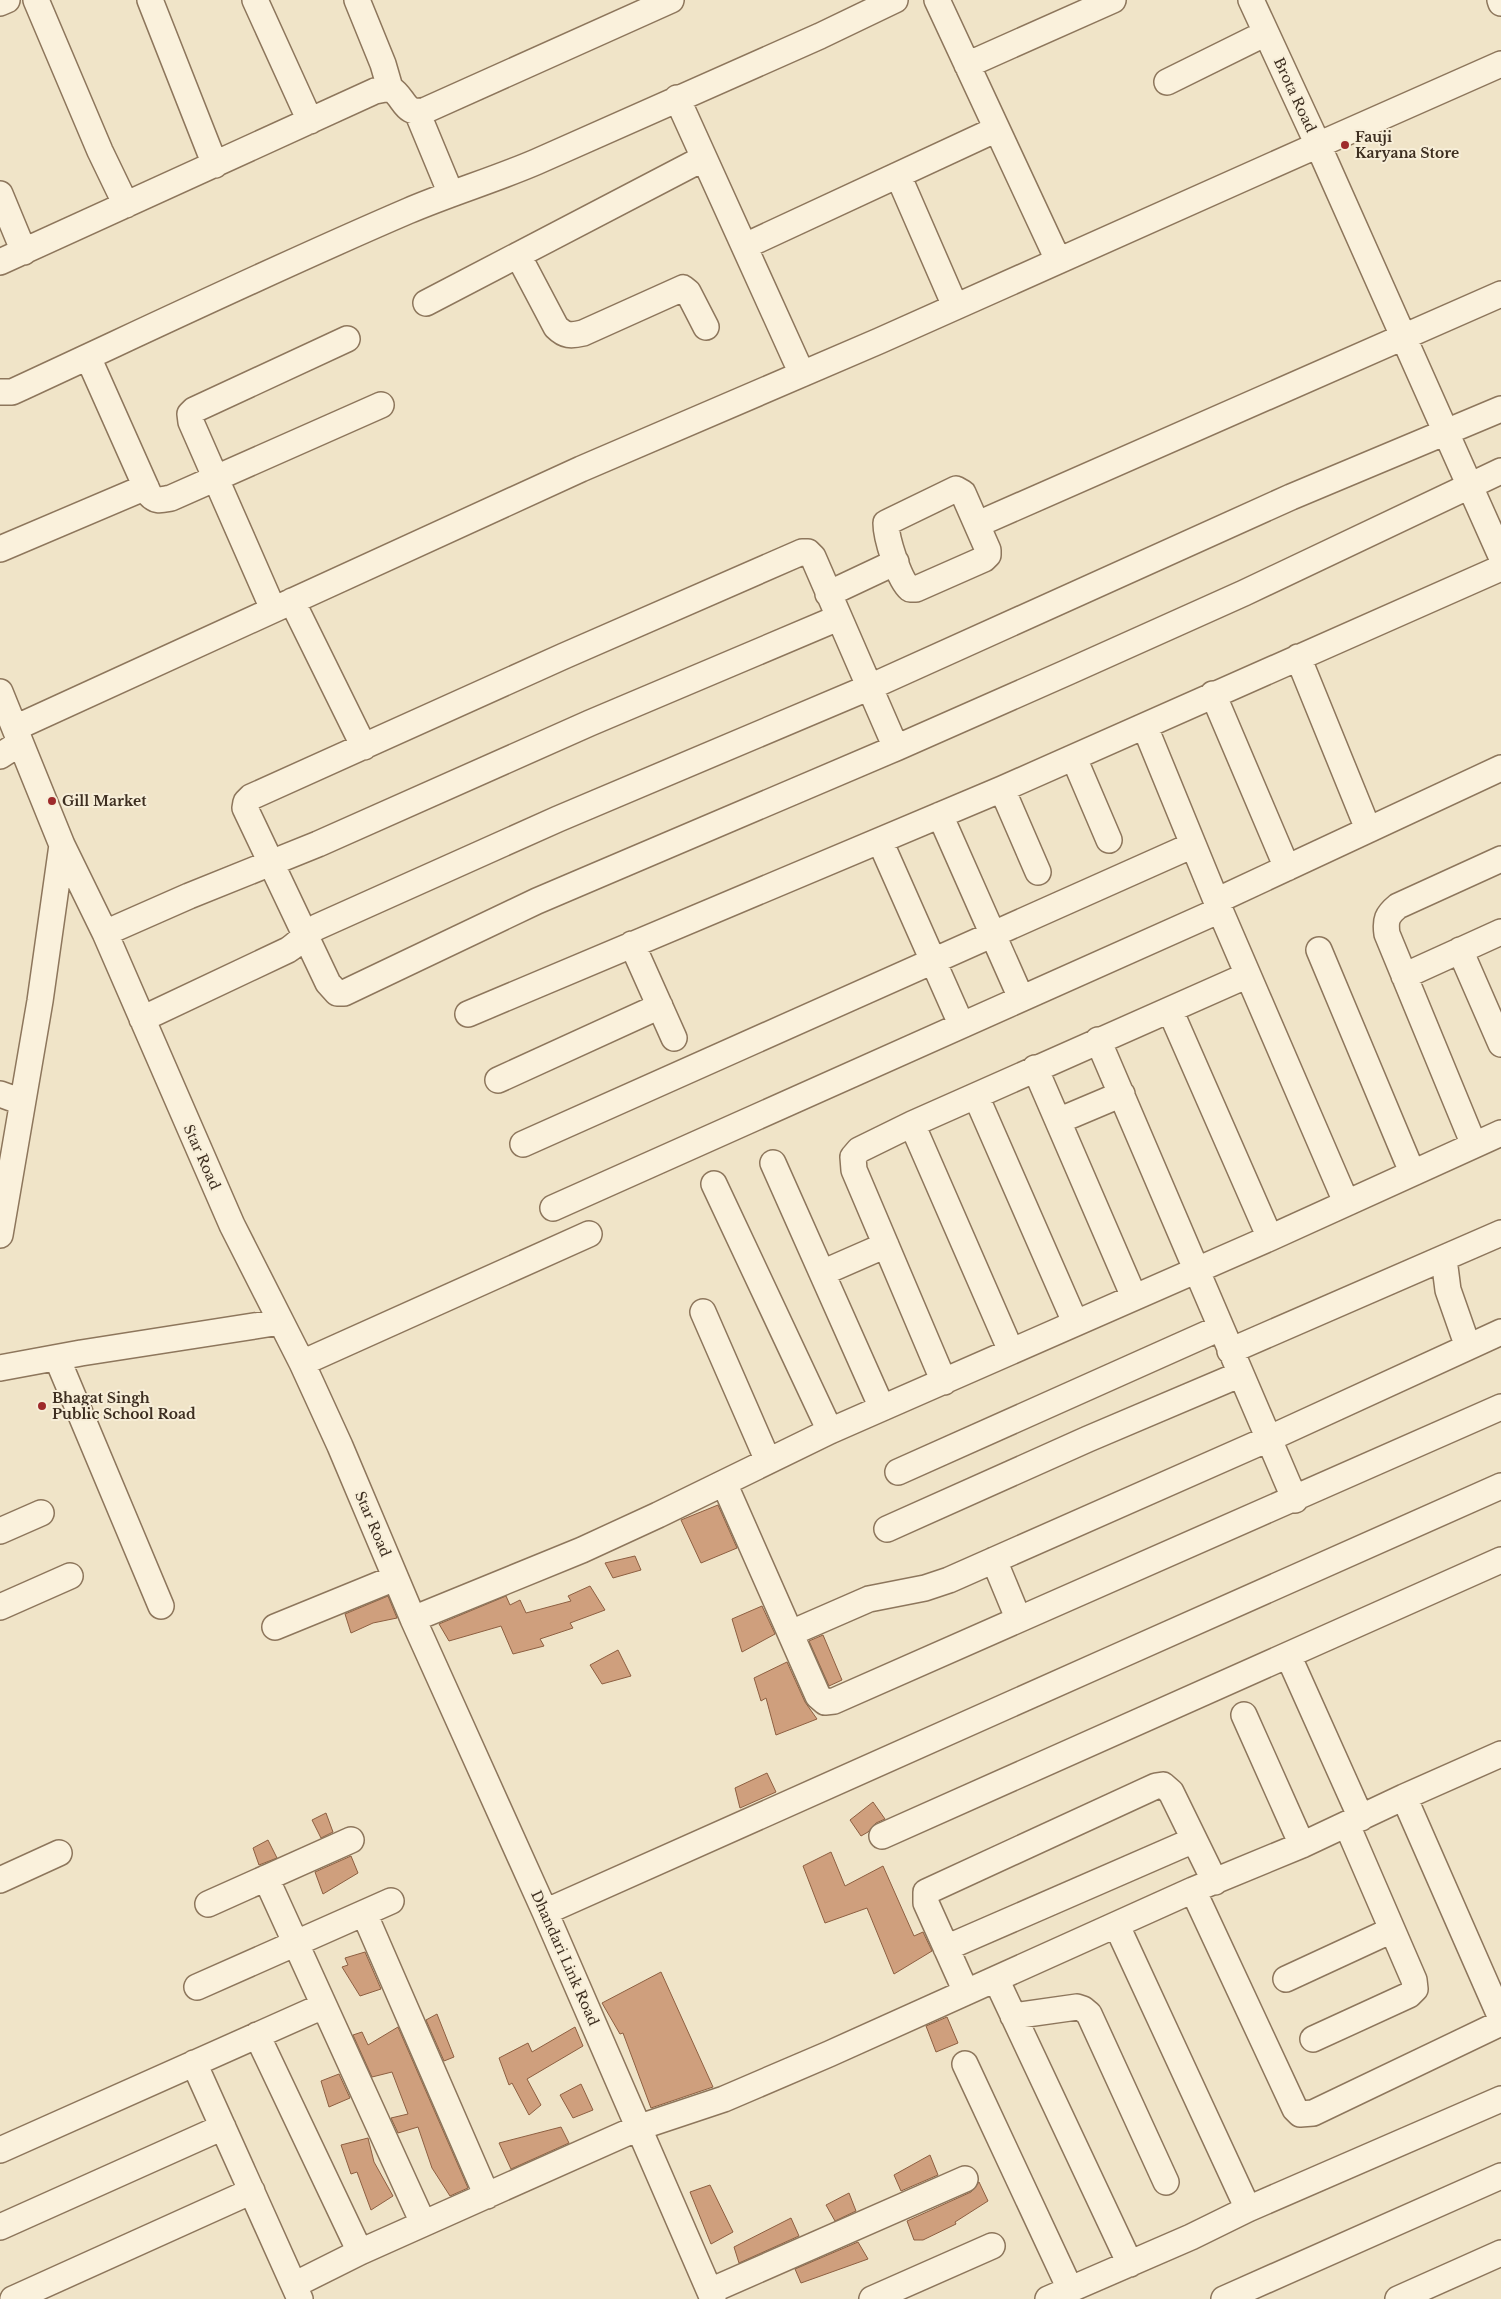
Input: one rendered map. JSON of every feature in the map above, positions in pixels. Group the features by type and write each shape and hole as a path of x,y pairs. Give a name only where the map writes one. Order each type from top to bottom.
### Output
{"street":[{"path":"0,3 8,0"},
{"path":"36,0 100,151 126,205"},
{"path":"150,0 215,165"},
{"path":"255,0 310,121"},
{"path":"357,0 383,64 390,88"},
{"path":"0,262 375,91 390,88 397,92 410,110 417,112 671,0"},
{"path":"0,392 12,392 329,245 451,194 489,182 528,166 676,98 820,36 895,0"},
{"path":"937,0 1058,260"},
{"path":"967,64 1113,0"},
{"name":"Brota Road","path":"1251,0 1318,145 1501,64"},
{"path":"1166,82 1266,34"},
{"path":"676,98 802,374"},
{"path":"417,112 451,194"},
{"path":"745,246 996,129"},
{"path":"12,742 282,605 581,469 802,374 1318,145 1501,556"},
{"path":"426,303 704,158"},
{"path":"898,175 955,306"},
{"path":"0,194 24,252"},
{"path":"518,255 556,328 563,334 583,333 683,288 688,292 706,327"},
{"path":"978,524 1501,294"},
{"path":"347,339 203,405 190,414 191,422 215,478 282,605 364,747"},
{"path":"88,357 146,487 154,499 161,500 215,478 381,405"},
{"path":"142,1019 288,950 317,927 550,823 870,687 1291,497 1501,409"},
{"path":"896,748 813,557 808,552 802,552 564,656 251,798 246,802 247,815 305,938 332,990 337,993 344,993 537,901 896,748 1244,592 1501,471"},
{"path":"0,549 146,487"},
{"path":"956,489 961,490 978,524 988,550 988,555 916,589 910,590 906,586 886,531 886,523 956,489"},
{"path":"828,594 896,562"},
{"path":"468,1014 940,816 1501,568"},
{"path":"105,933 270,862 318,844 590,723 838,618"},
{"path":"1298,657 1368,829"},
{"name":"Star Road","path":"0,692 12,742 105,933 232,1225 302,1364 340,1446 412,1619"},
{"path":"1213,694 1287,868"},
{"path":"1145,727 1218,906 1346,1202"},
{"path":"1074,758 1109,840"},
{"path":"553,1208 1021,998 1218,906 1287,868 1368,829 1501,768"},
{"path":"1002,789 1038,872"},
{"path":"940,816 1021,998"},
{"path":"880,841 961,1024"},
{"path":"0,1235 11,1098 40,1001 62,845"},
{"path":"523,1144 1193,845"},
{"path":"1474,1145 1386,934 1386,921 1390,912 1398,906 1501,859"},
{"path":"1404,976 1501,932"},
{"path":"632,944 674,1038"},
{"path":"1319,950 1412,1172"},
{"path":"1460,950 1501,1044"},
{"path":"944,1382 854,1170 853,1157 859,1150 912,1124 1248,975"},
{"path":"498,1080 660,1006"},
{"path":"1170,1010 1270,1238"},
{"path":"1098,1040 1295,1500"},
{"path":"1036,1068 1134,1297"},
{"path":"1058,1121 1122,1094"},
{"path":"976,1096 1075,1322"},
{"path":"912,1124 1011,1351"},
{"path":"412,1619 582,1550 830,1431 1270,1238 1501,1133"},
{"path":"772,1164 882,1408"},
{"path":"714,1184 830,1431"},
{"path":"1230,1351 1501,1233"},
{"path":"302,1364 590,1234"},
{"path":"822,1273 886,1245"},
{"path":"1444,1259 1448,1290 1468,1347"},
{"path":"703,1312 768,1461"},
{"path":"0,1368 280,1322"},
{"path":"898,1472 1220,1328"},
{"path":"791,1633 869,1599 925,1588 994,1560 1268,1439 1501,1332"},
{"path":"57,1358 161,1606"},
{"path":"887,1529 1088,1439 1241,1374"},
{"path":"724,1483 818,1696 825,1702 834,1701 1018,1618 1295,1500 1501,1408"},
{"path":"545,1912 963,1723 1250,1599 1501,1486"},
{"path":"0,1531 41,1513"},
{"path":"994,1560 1018,1618"},
{"path":"882,1836 1501,1560"},
{"path":"0,1607 70,1576"},
{"path":"275,1627 396,1578"},
{"name":"Dhandari Link Road","path":"412,1619 545,1912 712,2295"},
{"path":"1288,1655 1354,1821 1392,1930 1414,1980 1414,1990 1409,1995 1313,2039"},
{"path":"1244,1715 1302,1845"},
{"path":"194,2063 297,2292 360,2252 423,2223 640,2127 724,2099 1204,1886 1302,1845 1501,1754"},
{"path":"966,1992 926,1904 924,1897 930,1888 1156,1786 1168,1788 1194,1840 1204,1886 1295,2109 1300,2114 1313,2113 1501,2023"},
{"path":"1404,1797 1501,2018"},
{"path":"208,1904 351,1840"},
{"path":"946,1948 1194,1840"},
{"path":"0,1880 59,1853"},
{"path":"266,1878 423,2223"},
{"path":"197,1987 391,1900"},
{"path":"364,1913 487,2196"},
{"path":"1117,1926 1248,2209"},
{"path":"1286,1979 1392,1930"},
{"path":"996,1979 1130,2264"},
{"path":"0,2150 323,2006"},
{"path":"1013,2016 1077,2007 1083,2008 1089,2014 1166,2182"},
{"path":"257,2035 360,2252"},
{"path":"965,2064 1070,2289"},
{"path":"1048,2299 1130,2264 1248,2209 1501,2099"},
{"path":"0,2227 223,2127"},
{"path":"1224,2299 1501,2176"},
{"path":"712,2295 964,2179"},
{"path":"13,2299 252,2191"},
{"path":"872,2299 992,2246"},
{"path":"1398,2299 1501,2253"}],"building":[{"path":"718,1505 737,1548 701,1563 681,1520"},
{"path":"635,1556 641,1570 613,1578 605,1563"},
{"path":"590,1586 605,1610 570,1623 573,1628 540,1639 544,1646 513,1654 501,1626 449,1641 439,1624 506,1596 510,1605 520,1600 526,1613 571,1601 568,1596"},
{"path":"388,1596 397,1618 373,1623 351,1633 345,1614"},
{"path":"762,1606 775,1634 742,1652 732,1619"},
{"path":"823,1635 842,1680 829,1686 809,1641"},
{"path":"618,1650 631,1676 602,1684 590,1665"},
{"path":"787,1662 805,1702 817,1719 776,1735 766,1698 761,1701 754,1678"},
{"path":"767,1773 776,1792 740,1808 735,1788"},
{"path":"873,1802 885,1819 876,1823 868,1832 861,1836 850,1820"},
{"path":"326,1813 333,1832 321,1838 312,1820"},
{"path":"268,1840 277,1858 259,1865 253,1848"},
{"path":"831,1852 845,1886 883,1866 914,1936 923,1932 932,1951 894,1974 867,1908 825,1923 803,1866"},
{"path":"351,1856 358,1873 323,1894 315,1872"},
{"path":"365,1952 381,1989 360,1996 342,1967 348,1965 345,1958"},
{"path":"661,1972 713,2087 651,2108 623,2033 620,2034 602,2003"},
{"path":"437,2014 454,2057 444,2061 426,2020"},
{"path":"947,2017 958,2043 936,2052 926,2026"},
{"path":"398,2027 468,2188 450,2196 432,2168 418,2127 398,2133 391,2118 408,2114 392,2072 372,2077 353,2035 362,2032 368,2045"},
{"path":"575,2027 583,2046 527,2079 541,2105 529,2115 512,2083 509,2085 499,2058 528,2043 532,2052"},
{"path":"339,2074 350,2098 329,2107 321,2081"},
{"path":"581,2084 593,2110 573,2118 560,2095"},
{"path":"561,2127 569,2143 511,2169 499,2143"},
{"path":"368,2138 374,2162 393,2196 371,2210 357,2172 351,2174 341,2145"},
{"path":"930,2155 938,2175 901,2191 894,2175"},
{"path":"979,2182 988,2201 955,2222 956,2224 923,2240 914,2240 907,2221 971,2192"},
{"path":"710,2185 733,2232 711,2244 690,2192"},
{"path":"849,2193 856,2211 835,2221 826,2205"},
{"path":"791,2218 799,2236 739,2263 734,2247"},
{"path":"858,2242 868,2259 801,2283 795,2269"}],"place":[{"name":"Fauji Karyana Store","path":"1345,145"},
{"name":"Gill Market","path":"52,801"},
{"name":"Bhagat Singh Public School Road","path":"42,1406"}]}
